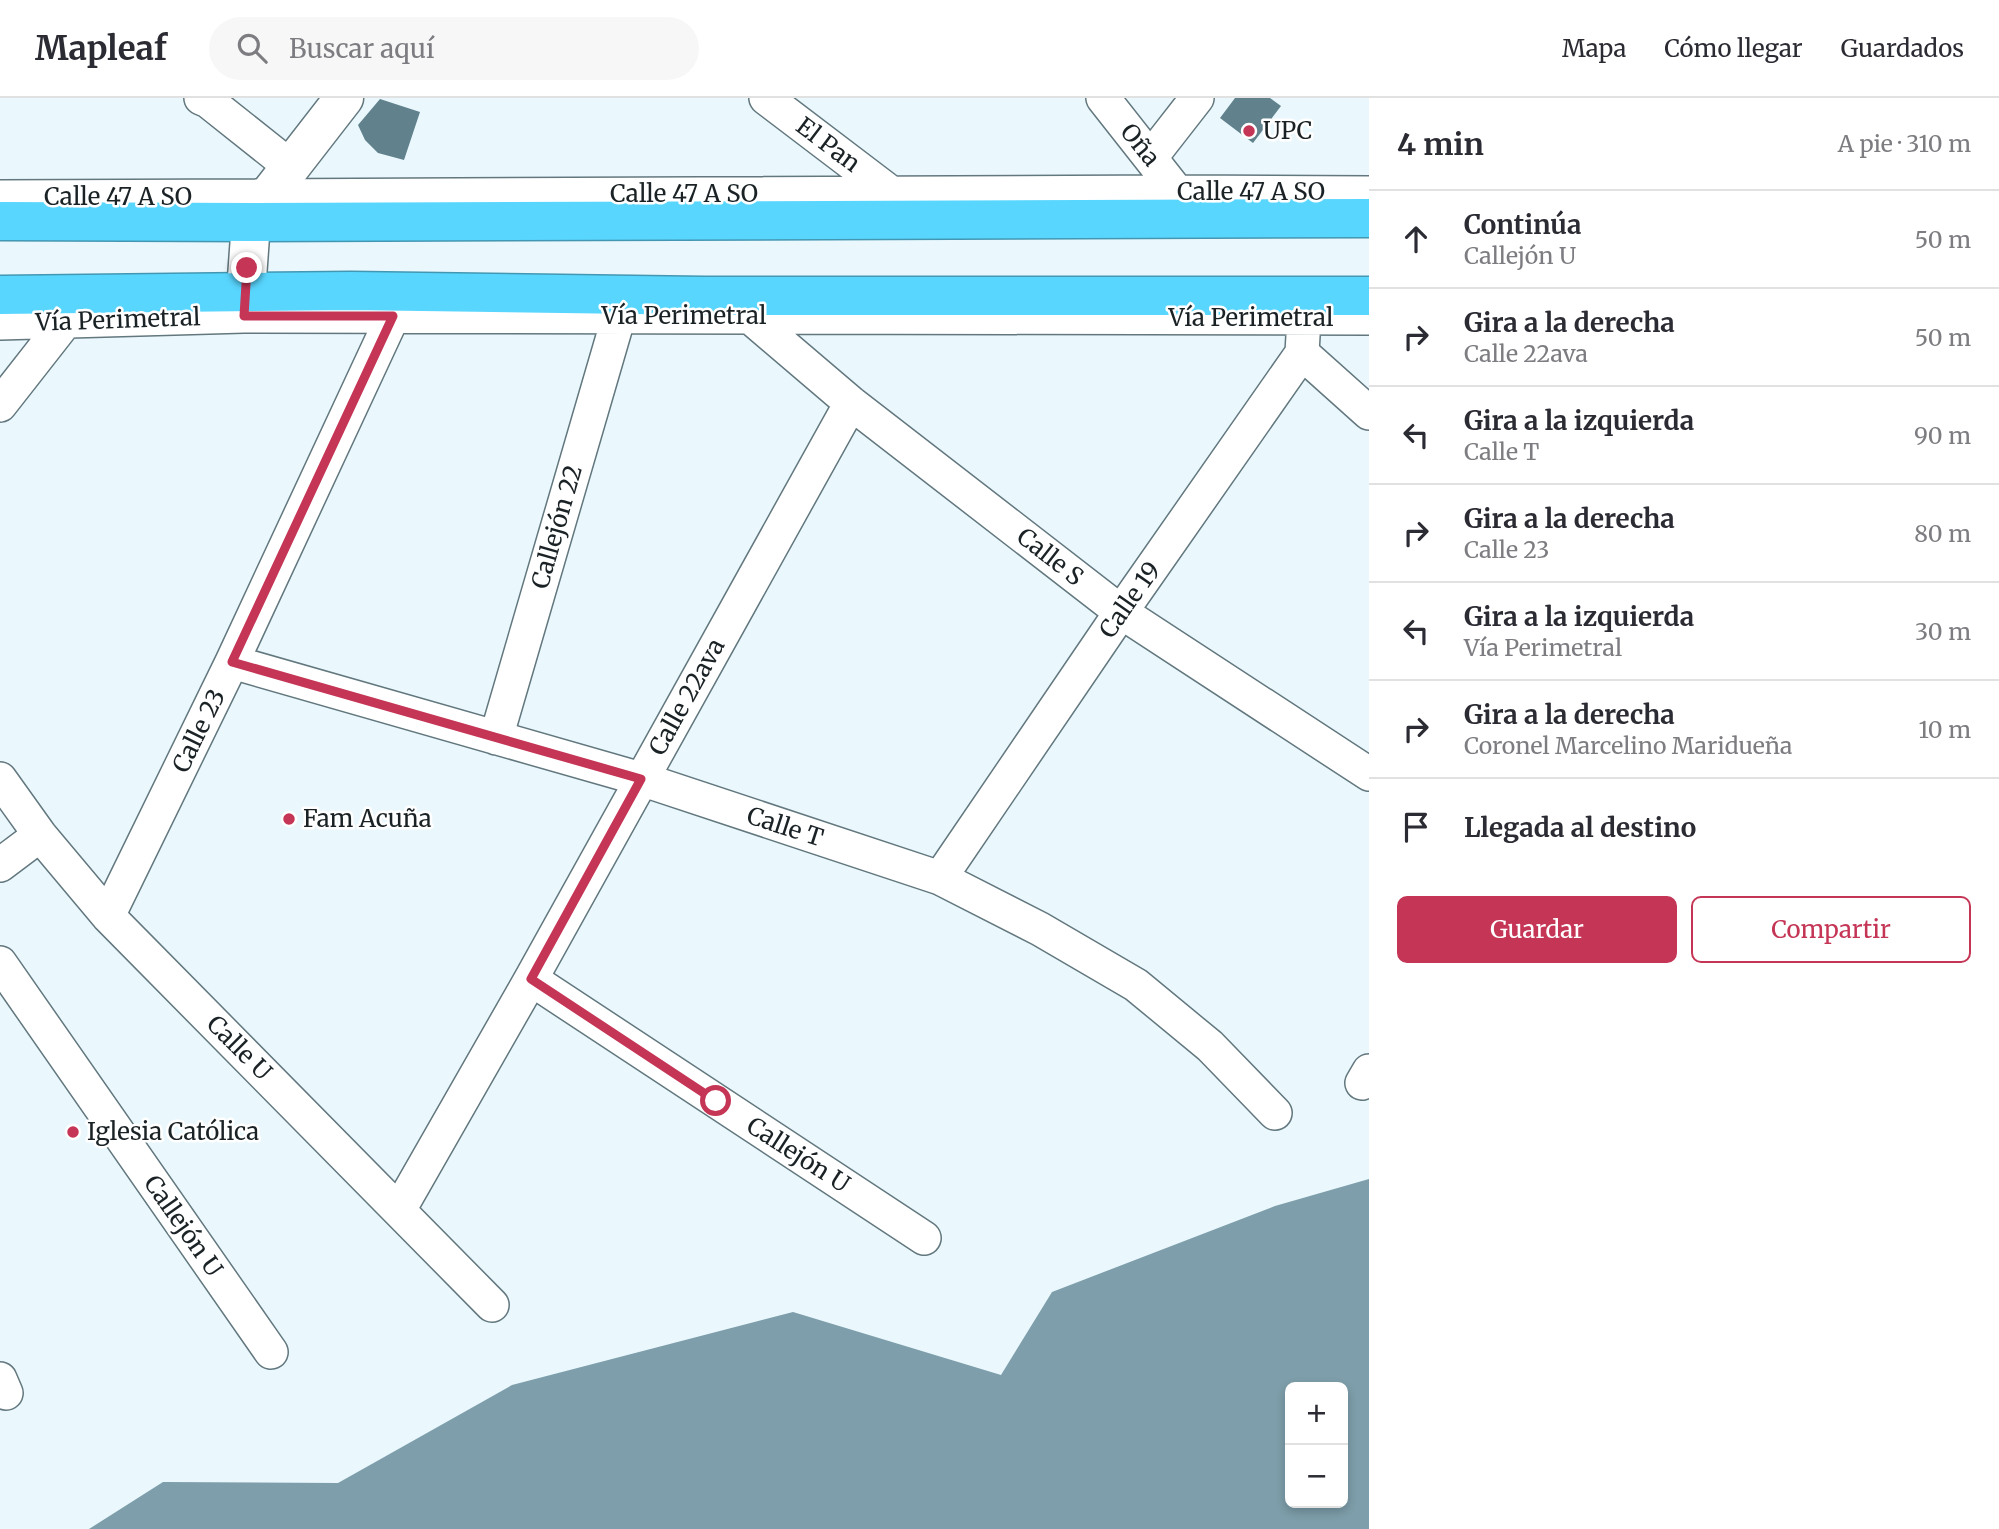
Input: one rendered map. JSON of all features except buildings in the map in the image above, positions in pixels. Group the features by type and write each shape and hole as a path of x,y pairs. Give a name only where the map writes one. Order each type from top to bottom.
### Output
{"highway":[{"path":"0,221 259,209 1369,218"},
{"name":"Vía Perimetral","path":"0,295 245,304 705,296 1369,296"}],"main road":[{"path":"245,304 259,209 344,98"}],"street":[{"name":"El Pan","path":"766,98 891,193"},
{"name":"Oña","path":"1103,98 1177,192"},
{"path":"1151,157 1197,98"},
{"path":"206,99 291,167"},
{"name":"Calle 47 A SO","path":"0,197 259,209 891,193 1369,193"},
{"name":"Vía Perimetral","path":"0,323 65,322 245,304 393,316 1369,318"},
{"name":"Calle 23","path":"108,916 232,662 393,316"},
{"name":"Callejón 22","path":"496,738 619,316"},
{"name":"Calle S","path":"749,316 851,403 1121,612 1369,774"},
{"path":"1304,318 1302,353 1369,413"},
{"path":"0,405 65,322"},
{"name":"Calle 19","path":"940,878 1302,353"},
{"name":"Calle 22ava","path":"399,1210 531,979 851,403"},
{"name":"Calle T","path":"232,662 641,779 940,878 1040,929 1136,985 1210,1045 1275,1112"},
{"name":"Calle U","path":"0,779 40,835 108,916 492,1305"},
{"path":"0,865 40,835"},
{"name":"Callejón U","path":"0,963 271,1352"},
{"name":"Callejón U","path":"531,979 924,1238"}],"water":[{"path":"1369,1179 1369,1529 89,1529 163,1482 338,1483 512,1385 793,1312 1001,1375 1052,1292 1275,1206"}],"place":[{"name":"UPC","path":"1249,131"},
{"name":"Fam Acuña","path":"289,819"},
{"name":"Iglesia Católica","path":"73,1132"}],"route":[{"path":"247,268 244,316 393,316 232,662 641,779 531,979 716,1101"}]}
